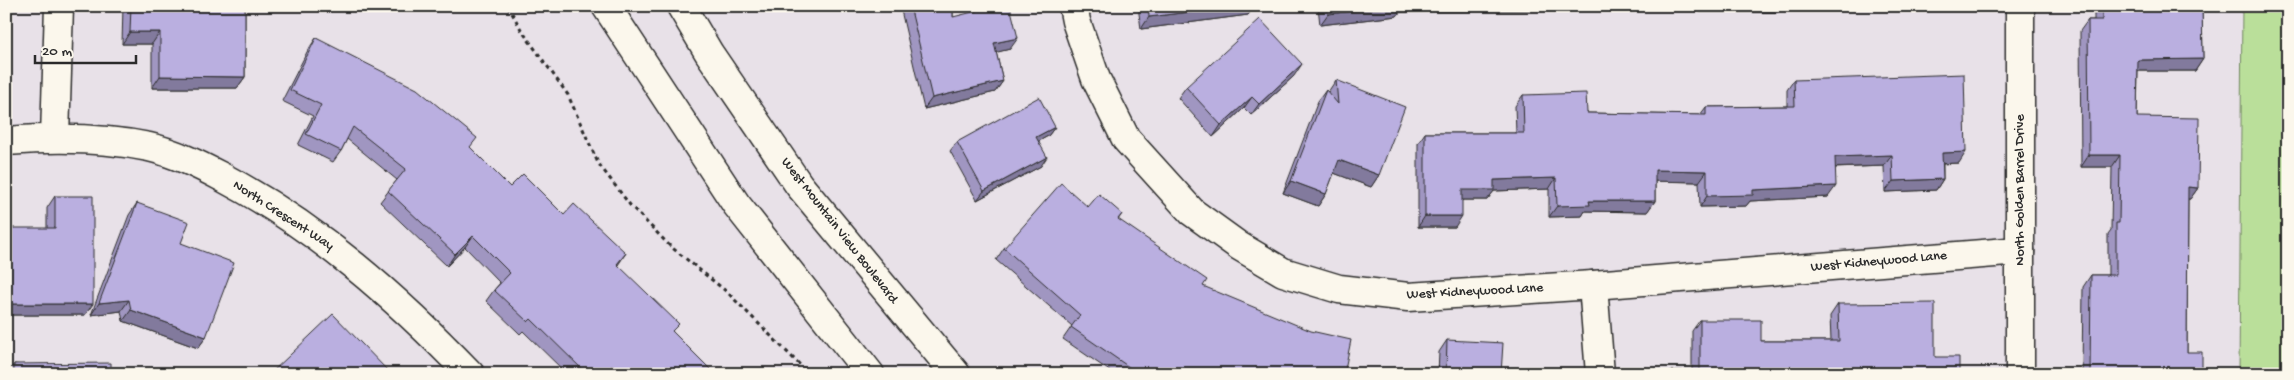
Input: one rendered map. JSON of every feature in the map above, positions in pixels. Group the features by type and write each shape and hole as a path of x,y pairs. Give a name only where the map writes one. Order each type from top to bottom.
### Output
{"street":[{"path":"55,137 59,6"},
{"path":"606,6 736,204 870,374"},
{"name":"West Mountain View Boulevard","path":"680,6 709,53 799,185 956,374"},
{"name":"West Kidneywood Lane","path":"1073,6 1076,21 1096,79 1126,139 1192,212 1239,246 1283,272 1339,288 1408,297 1593,285 2020,251"},
{"name":"North Golden Barrel Drive","path":"2020,6 2020,374"},
{"name":"North Crescent Way","path":"6,141 55,137 150,147 192,162 237,185 272,207 357,266 435,338 470,374"},
{"path":"1593,285 1600,374"}],"path":[{"path":"508,6 522,31 568,96 598,163 630,205 670,246 727,292 809,374"}],"green space":[{"path":"2242,6 2288,6 2288,374 2239,374"}],"building":[{"path":"131,6 245,6 245,77 160,76 160,32 130,32"},
{"path":"910,6 953,6 953,17 997,6 1010,6 1018,38 994,43 1003,81 932,98"},
{"path":"1148,6 1237,6 1149,17"},
{"path":"1327,6 1394,6 1328,14"},
{"path":"2102,6 2202,6 2203,59 2138,60 2137,117 2199,118 2198,188 2188,187 2187,352 2202,352 2202,374 2090,374 2091,275 2116,275 2116,223 2119,223 2120,155 2089,155 2088,20 2102,20"},
{"path":"1260,19 1302,64 1259,104 1252,97 1221,125 1186,87"},
{"path":"316,38 417,89 477,138 470,147 510,187 523,174 564,215 574,204 626,253 617,264 679,324 672,331 715,374 622,374 613,365 603,374 587,374 531,319 528,322 494,290 510,273 473,236 455,254 388,191 406,169 353,127 341,151 306,134 321,105 290,90"},
{"path":"1964,74 1966,152 1942,153 1943,179 1893,181 1892,155 1835,157 1836,186 1753,190 1753,195 1707,196 1707,171 1655,170 1655,201 1589,201 1590,205 1557,206 1556,178 1494,180 1494,190 1462,190 1462,216 1425,216 1425,133 1524,133 1523,95 1586,93 1587,113 1706,115 1706,107 1795,106 1794,80"},
{"path":"1336,80 1405,107 1379,175 1339,160 1326,194 1291,181 1326,90 1338,104"},
{"path":"1039,97 1055,127 1036,137 1047,157 984,191 957,142"},
{"path":"1061,183 1088,207 1099,194 1122,214 1118,219 1207,280 1203,286 1311,331 1351,340 1344,374 1139,374 1071,327 1080,315 1004,248"},
{"path":"55,196 93,196 93,304 6,304 6,228 55,228"},
{"path":"137,203 189,222 181,243 234,263 206,337 131,310 129,300 99,303"},
{"path":"1935,303 1935,357 1959,357 1959,374 1671,374 1671,371 1700,371 1700,320 1761,320 1761,341 1839,341 1838,304"},
{"path":"333,314 388,371 385,374 270,374"},
{"path":"1447,340 1503,343 1501,374 1446,374"},
{"path":"111,363 111,374 14,374 14,364"}]}
